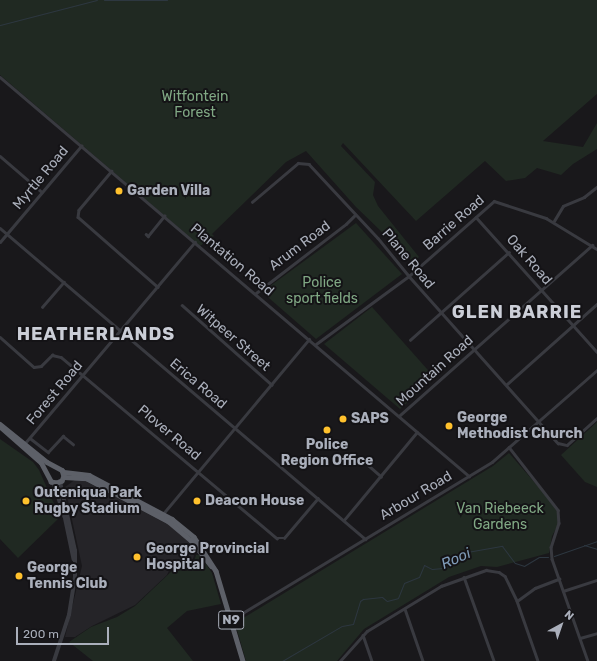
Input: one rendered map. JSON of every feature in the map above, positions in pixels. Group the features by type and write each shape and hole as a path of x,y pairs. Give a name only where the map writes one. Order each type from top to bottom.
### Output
{"highway":[{"name":"N9","path":"0,424 64,475 87,474 186,529 201,544 212,562 243,661"},
{"name":"N9","path":"0,427 24,444 48,474 49,479 54,483"},
{"path":"48,474 55,468"},
{"path":"54,483 60,482 64,475"}],"street":[{"name":"Plantation Road","path":"0,77 316,344 469,476"},
{"name":"Myrtle Road","path":"0,242 81,146"},
{"path":"0,156 42,192"},
{"name":"Plane Road","path":"252,202 303,162 311,166 558,443 564,446 597,418"},
{"path":"112,171 79,210 78,217 158,287"},
{"path":"554,222 563,206 584,196 597,186"},
{"name":"Barrie Road","path":"316,344 409,276 476,217 497,201 554,222 597,249"},
{"name":"Arum Road","path":"256,293 346,224 355,214"},
{"path":"146,234 148,236 164,216"},
{"name":"Oak Road","path":"476,217 509,252 597,352"},
{"name":"Erica Road","path":"0,228 366,539"},
{"name":"Forest Road","path":"24,444 195,242"},
{"name":"Mountain Road","path":"399,416 592,245"},
{"path":"410,340 509,252"},
{"path":"42,307 64,282"},
{"path":"506,385 597,304"},
{"name":"Witpeer Street","path":"182,305 272,384"},
{"name":"Plover Road","path":"0,337 34,367 41,366 50,356 56,354 199,470 279,539 284,538 318,498"},
{"path":"161,515 310,339"},
{"name":"Arbour Road","path":"231,620 469,476 509,447 597,370"},
{"path":"344,520 417,432"},
{"path":"30,438 48,452 63,436 73,444"},
{"path":"509,447 557,507 560,523 551,550 563,592 588,661"},
{"path":"360,458 381,476"},
{"path":"54,661 73,598 75,562 73,536 60,482"},
{"path":"54,483 66,516 75,562"},
{"path":"340,661 363,635 441,586 486,570 501,573 506,580 517,601 538,661"},
{"path":"464,577 494,661"},
{"path":"517,601 535,588 559,579"},
{"path":"563,592 597,580"},
{"path":"405,609 423,661"},
{"path":"580,638 597,633"},
{"path":"363,635 372,661"}],"shaded area":[{"name":"George Provincial Hospital","path":"76,479 87,482 171,526 191,543 194,556 190,566 186,569 171,566 167,575 135,605 92,626 75,637 65,637 82,566 65,487"}],"green space":[{"name":"Witfontein Forest","path":"0,0 597,0 597,94 543,141 583,147 597,123 597,149 573,164 561,175 537,168 525,178 506,181 485,161 416,221 343,143 341,146 375,182 373,195 378,206 419,257 413,262 356,207 306,151 286,162 212,234 214,236 200,246 0,75"},
{"name":"Police sport fields","path":"356,223 402,274 316,339 262,292"},
{"name":"Police sport fields","path":"372,307 435,378 400,409 324,344"},
{"path":"597,422 597,487 585,482 561,455"},
{"name":"Outeniqua Park Rugby Stadium","path":"0,439 33,462 39,470 60,517 18,558 0,539"},
{"name":"Van Riebeeck Gardens","path":"509,453 555,506 559,517 557,527 552,536 549,553 497,567 481,566 449,577 364,629 337,661 246,661 235,623 493,466"},
{"path":"196,555 200,555 212,573 221,604 187,611 167,628 193,661 93,661 69,642 91,627 117,617 135,606 175,568 186,571 192,568"}],"waterway":[{"path":"0,25 97,0"},
{"path":"104,0 167,0"},
{"name":"Rooi","path":"554,556 597,541"},
{"name":"Rooi","path":"584,545 597,549"},
{"name":"Rooi","path":"282,661 342,626 353,624 360,601 363,599 382,597 387,601 398,598 404,583 419,577 424,565 432,569 443,568 461,560 467,552 502,546 515,563 524,566 539,557 548,557"}],"place":[{"name":"Garden Villa","path":"119,191"},
{"name":"SAPS","path":"343,419"},
{"name":"George Methodist Church","path":"449,426"},
{"name":"Police Region Office","path":"327,430"},
{"name":"Outeniqua Park Rugby Stadium","path":"26,501"},
{"name":"Deacon House","path":"197,501"},
{"name":"George Provincial Hospital","path":"137,557"},
{"name":"George Tennis Club","path":"19,576"}],"district":[{"name":"GLEN BARRIE","path":"517,312"},
{"name":"HEATHERLANDS","path":"96,334"}]}
